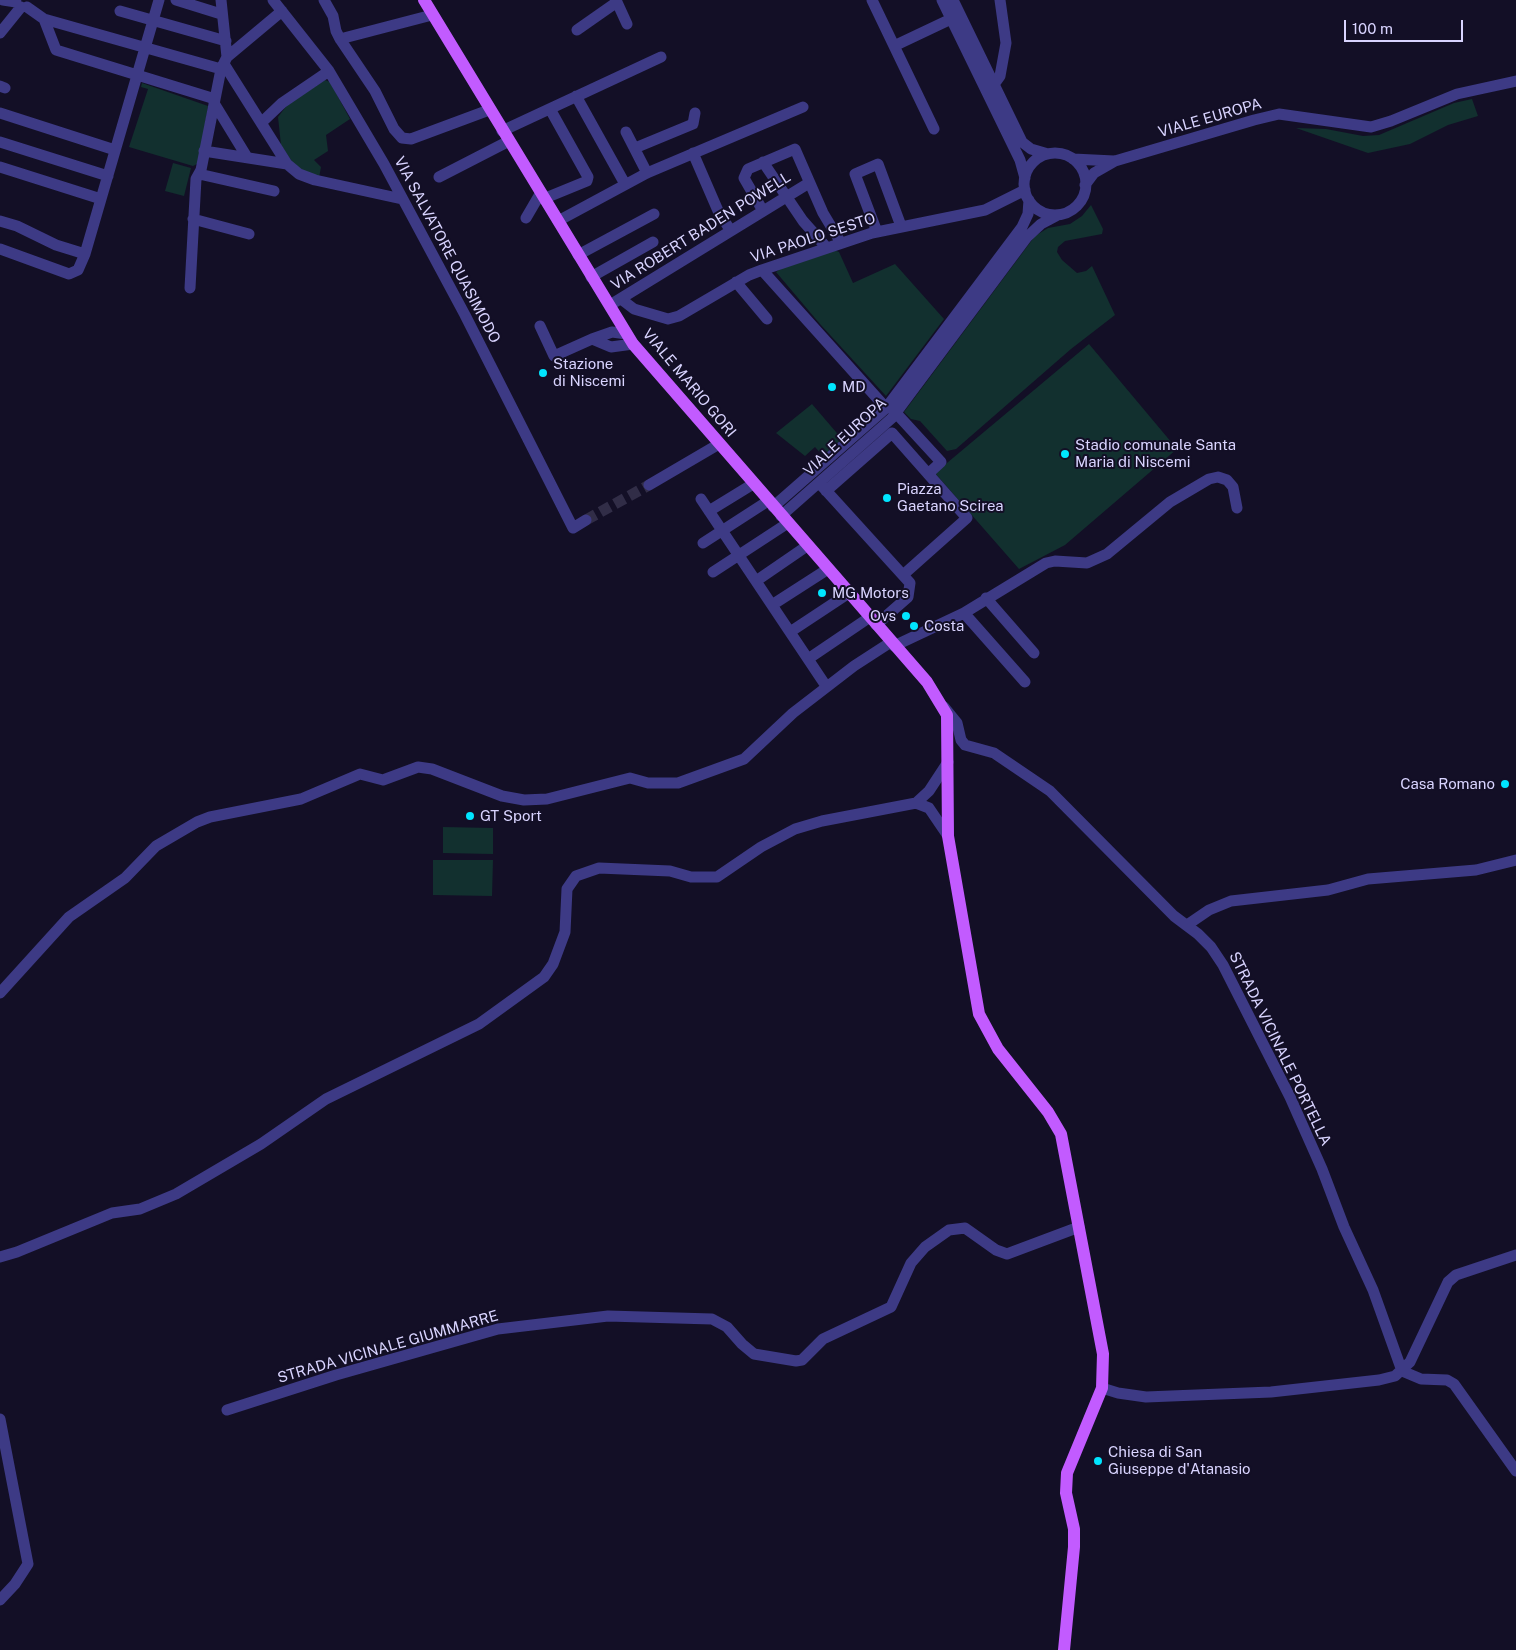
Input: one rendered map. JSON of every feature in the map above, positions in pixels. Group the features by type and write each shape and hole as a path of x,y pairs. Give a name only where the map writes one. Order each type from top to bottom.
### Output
{"main road":[{"name":"VIALE MARIO GORI","path":"424,0 626,334 942,703"},
{"path":"942,703 948,723 948,836 978,1014 998,1049 1048,1112 1061,1134 1102,1354 1102,1388 1067,1473 1066,1493 1074,1528 1074,1547 1064,1650"}],"street":[{"path":"3,0 22,3 44,19 146,47 224,63 287,164 299,174 315,180 402,199"},
{"path":"0,249 69,274 78,270 85,254 159,0"},
{"path":"176,0 221,14"},
{"path":"190,288 196,179 199,174 224,63 226,41 221,14 221,0"},
{"name":"VIA SALVATORE QUASIMODO","path":"273,0 328,72 384,164 469,323 573,528 586,520"},
{"path":"324,0 333,16 340,39 375,91 394,129 402,138 411,139 489,110"},
{"path":"872,0 934,129"},
{"path":"942,0 1020,160 1027,195 1041,212 1058,215 1074,208 1084,194 1083,173 1073,160 1031,149 1022,142 953,0"},
{"path":"994,83 1000,76 1006,43 1000,0"},
{"path":"577,30 618,1 627,24"},
{"path":"1,30 22,3"},
{"path":"120,11 226,41"},
{"path":"224,63 282,11"},
{"path":"340,39 432,15"},
{"path":"44,19 56,50 138,74 214,101 248,157"},
{"path":"894,46 951,19"},
{"path":"439,177 550,109 661,57"},
{"path":"261,123 282,103 328,72"},
{"name":"VIALE EUROPA","path":"1085,185 1094,173 1115,161 1279,114 1371,127 1391,122 1457,94 1516,81"},
{"path":"576,96 625,184"},
{"path":"558,221 647,173 803,107"},
{"path":"526,218 542,196 587,181 588,176 550,109"},
{"path":"0,113 115,150"},
{"path":"635,148 693,124 695,114"},
{"path":"626,132 647,173"},
{"path":"0,142 108,176"},
{"path":"763,211 744,178 748,169 794,149 830,228 841,243"},
{"path":"204,151 237,158 248,157 287,164"},
{"path":"693,152 719,213 731,231"},
{"path":"1025,178 1036,160 1048,154"},
{"name":"VIALE EUROPA","path":"1073,160 1115,161"},
{"path":"763,162 803,221 827,248"},
{"path":"877,232 855,174 878,164 901,226"},
{"path":"0,167 101,200"},
{"path":"199,174 274,191"},
{"name":"VIA ROBERT BADEN POWELL","path":"612,309 621,298 809,183"},
{"name":"VIALE EUROPA","path":"778,512 891,410 1022,227 1028,214 1027,195"},
{"name":"VIA PAOLO SESTO","path":"621,298 634,309 668,319 679,316 736,282 762,270 877,232 985,210 1027,195"},
{"path":"578,255 654,214"},
{"name":"VIALE EUROPA","path":"778,512 823,487 891,410 1027,237 1041,224 1058,215"},
{"path":"193,219 249,234"},
{"path":"0,221 17,226 56,245 85,254"},
{"path":"591,277 653,242"},
{"path":"762,270 941,462 928,474"},
{"path":"736,282 767,319"},
{"path":"540,326 554,356 592,338 607,328 612,321 612,309"},
{"path":"592,338 626,334"},
{"path":"592,338 618,347 626,334"},
{"path":"605,344 626,334"},
{"path":"808,659 873,621 908,597 910,583 823,487 892,433 967,518 903,575"},
{"path":"649,486 719,444"},
{"path":"0,994 69,917 125,878 156,846 210,817 302,799 360,774 383,780 418,767 432,770 502,796 524,800 547,800 630,778 648,783 678,783 744,759 793,712 826,686 893,644 964,613 1046,562 1087,563 1107,554 1170,502 1209,479 1218,477 1227,480 1233,487 1237,508"},
{"path":"710,511 753,484"},
{"path":"701,498 826,686"},
{"path":"703,543 722,531 778,512"},
{"path":"713,572 739,555 778,512"},
{"path":"756,580 807,546"},
{"path":"772,606 828,570"},
{"path":"790,632 849,593"},
{"path":"986,598 1034,653"},
{"path":"964,613 1025,682"},
{"name":"STRADA VICINALE PORTELLA","path":"942,703 957,723 961,740 965,745 994,754 1050,791 1174,916 1211,947 1223,965 1290,1097 1322,1169 1344,1227 1373,1290 1402,1371"},
{"path":"916,803 928,791 948,762"},
{"path":"0,1257 17,1252 112,1213 140,1209 176,1194 261,1144 326,1099 478,1024 544,977 553,964 565,932 567,889 576,876 599,868 670,871 691,877 717,877 761,847 795,830 822,821 916,803 929,808 948,836"},
{"path":"1186,925 1209,910 1231,901 1328,890 1368,879 1476,870 1516,860"},
{"name":"STRADA VICINALE GIUMMARRE","path":"227,1410 336,1375 498,1329 608,1316 712,1319 728,1327 754,1354 802,1360 823,1339 891,1307 910,1263 925,1247 949,1230 965,1228 996,1250 1006,1254 1078,1227"},
{"path":"1102,1388 1118,1393 1146,1397 1271,1392 1379,1380 1402,1371 1410,1362 1448,1282 1456,1275 1516,1255"},
{"path":"1402,1371 1421,1379 1447,1380 1454,1384 1516,1471"},
{"path":"0,1418 28,1564 15,1584 0,1600"}],"green space":[{"path":"325,80 330,82 350,119 326,135 328,151 314,160 321,167 319,178 303,171 293,163 281,145 278,117 288,104"},
{"path":"142,83 208,106 199,163 193,166 129,147 148,89 141,87"},
{"path":"1472,99 1478,116 1448,125 1410,144 1368,153 1296,128 1326,129 1363,136 1379,135 1454,103"},
{"path":"173,163 191,168 184,196 165,191"},
{"path":"1091,205 1103,229 1102,234 1065,241 1058,247 1057,252 1062,260 1077,273 1086,271 1092,266 1115,315 1071,349 956,449 947,451 920,421 911,419 904,412 1035,236 1048,228 1070,224 1082,216"},
{"path":"834,250 839,252 853,283 895,264 944,319 886,396 820,324 776,272 787,265"},
{"name":"Stadio comunale Santa Maria di Niscemi","path":"1089,344 1177,449 1065,545 1019,569 935,473"},
{"path":"812,404 842,439 823,456 815,447 805,456 776,433"},
{"path":"443,827 493,828 493,854 443,853"},
{"path":"433,860 493,860 492,896 433,895"}],"tunnel":[{"path":"586,520 649,485"}],"place":[{"name":"Stazione di Niscemi","path":"543,373"},
{"name":"MD","path":"832,387"},
{"name":"Stadio comunale Santa Maria di Niscemi","path":"1065,454"},
{"name":"Piazza Gaetano Scirea","path":"887,498"},
{"name":"MG Motors","path":"822,593"},
{"name":"Ovs","path":"906,616"},
{"name":"Costa","path":"914,626"},
{"name":"Casa Romano","path":"1505,784"},
{"name":"GT Sport","path":"470,816"},
{"name":"Chiesa di San Giuseppe d'Atanasio","path":"1098,1461"}]}
